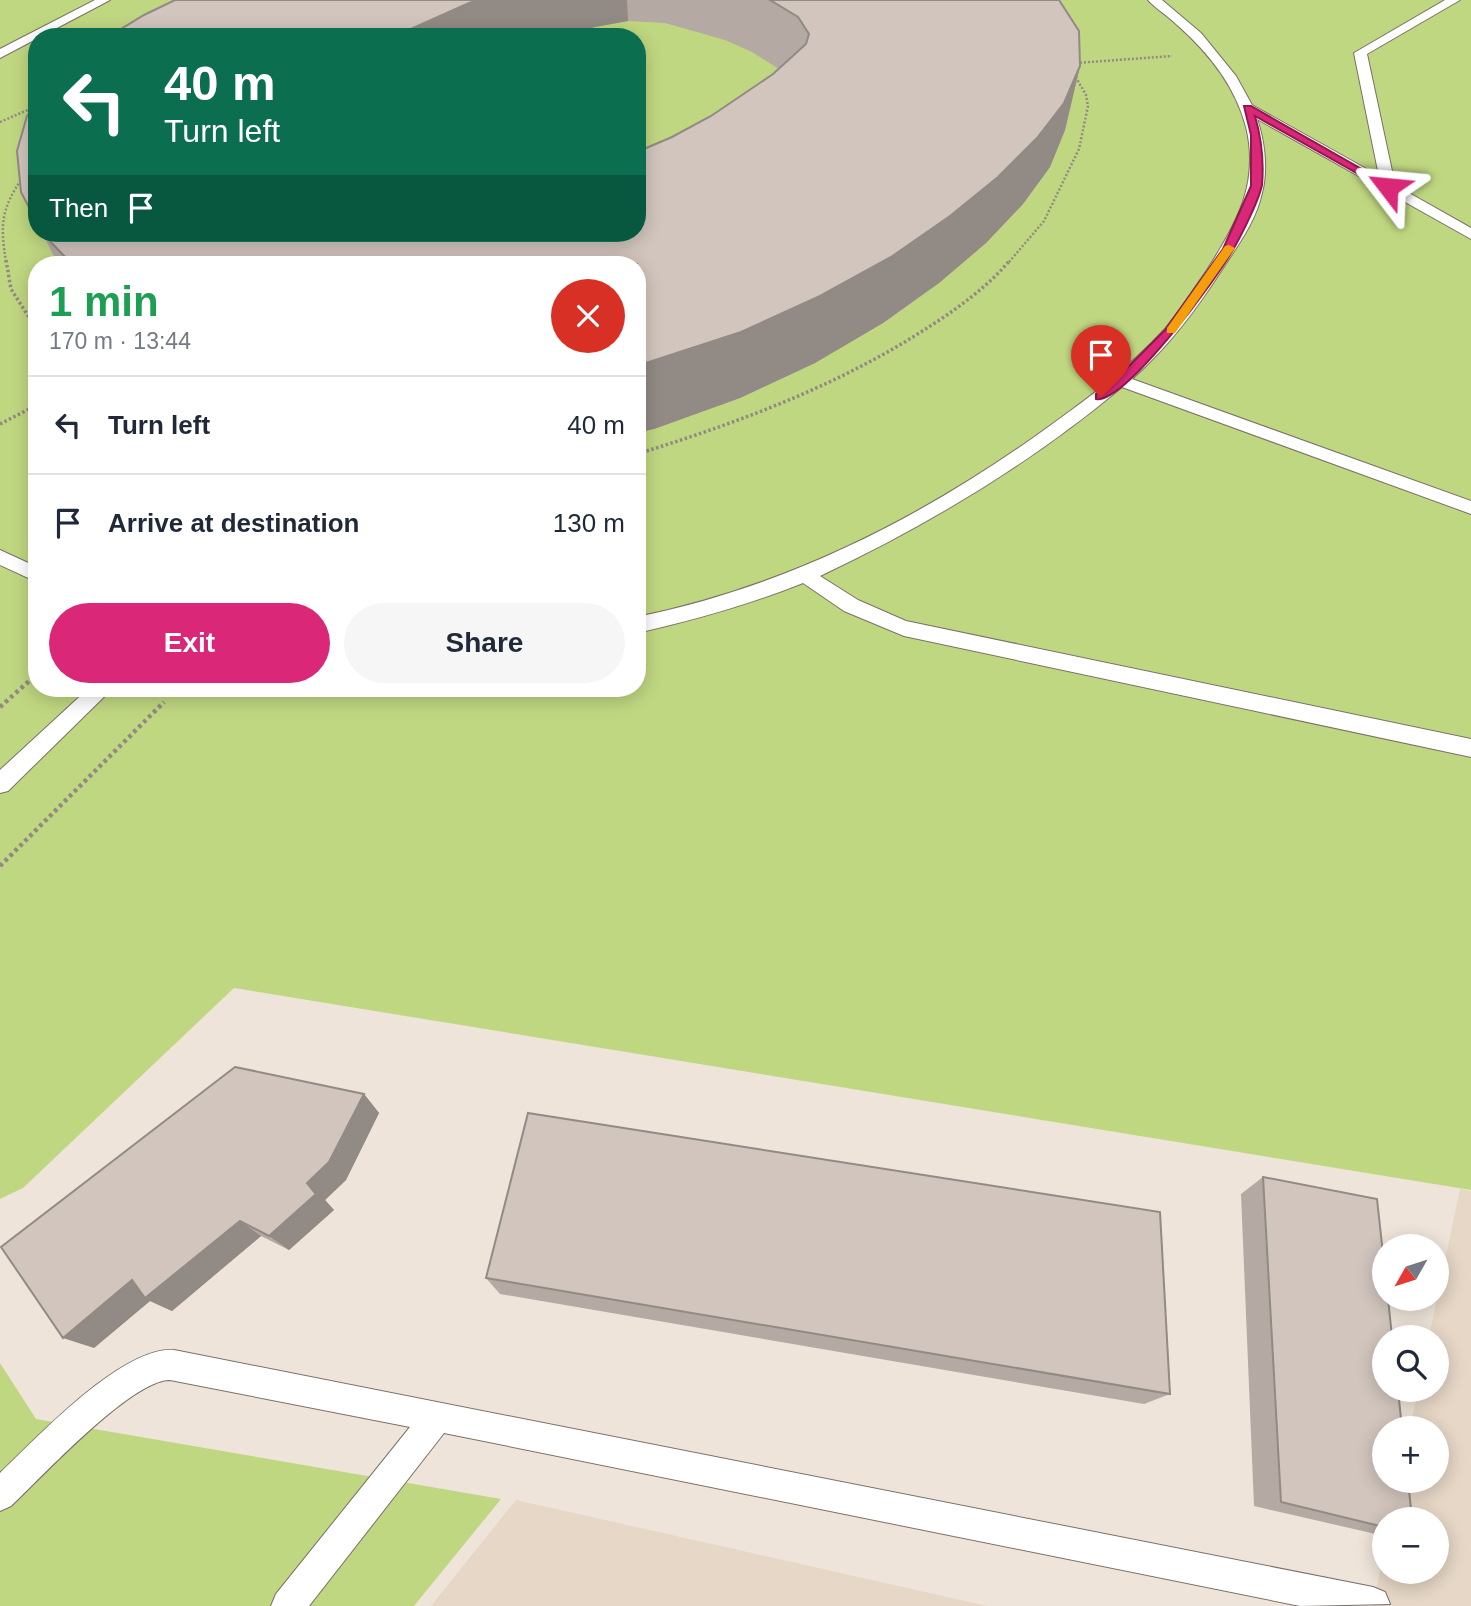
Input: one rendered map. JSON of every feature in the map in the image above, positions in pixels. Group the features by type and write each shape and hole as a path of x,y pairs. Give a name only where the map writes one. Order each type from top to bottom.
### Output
{"lane":[{"path":"50,28 104,0"},
{"path":"646,623 737,600 804,574 937,510 1039,444 1121,381 1170,333 1229,249 1245,216 1256,186 1256,135 1236,83 1214,52 1185,22 1154,0"},
{"path":"1388,187 1360,53 1454,0"},
{"path":"0,54 28,39"},
{"path":"1247,108 1471,234"},
{"path":"1121,381 1471,508"},
{"path":"0,556 28,570"},
{"path":"804,574 831,596 865,614 904,628 1471,748"},
{"path":"0,784 92,697"},
{"path":"0,1495 108,1397 135,1377 161,1365 190,1367 1373,1604"},
{"path":"288,1606 438,1416"}],"path":[{"path":"646,451 709,433 795,399 860,369 944,315 1023,250 1049,214 1069,175 1084,134 1087,97 1068,64 1214,52"},
{"path":"0,122 28,110"},
{"path":"28,168 7,200 1,235 10,289 28,316"},
{"path":"0,201 7,200"},
{"path":"0,424 28,410"},
{"path":"0,707 28,682"},
{"path":"0,866 164,702"}],"shaded area":[{"path":"1460,1189 1471,1191 1471,1606 1373,1606 1377,1584 1449,1584 1449,1507 1394,1507 1396,1493 1449,1493 1449,1416 1413,1416 1415,1402 1449,1402 1449,1325 1432,1325 1434,1311 1449,1311 1449,1242"},
{"path":"516,1500 987,1606 431,1606"}],"green space":[{"path":"0,0 1471,0 1471,1190 234,988 23,1188 0,1199"},
{"path":"0,1363 36,1419 501,1499 414,1606 0,1606"}],"building":[{"path":"175,0 480,0 413,28 123,28"},
{"path":"770,0 1059,0 1079,31 1080,66 1064,103 1037,138 998,177 950,216 891,257 820,296 741,332 649,362 646,363 646,256 64,256 51,242 646,242 646,148 711,116 773,74 806,44 809,34 798,17"},
{"path":"27,116 28,206 21,192 17,151"},
{"path":"235,1067 364,1094 329,1162 307,1183 316,1194 269,1236 240,1221 145,1298 132,1280 63,1338 1,1247"},
{"path":"528,1113 1160,1212 1170,1394 486,1278"},
{"path":"1263,1177 1377,1199 1381,1234 1372,1234 1372,1311 1389,1311 1391,1325 1372,1325 1372,1402 1399,1402 1401,1416 1372,1416 1372,1493 1409,1493 1411,1507 1372,1507 1372,1524 1281,1502"}],"slow traffic":[{"path":"1171,331 1229,248"}],"route":[{"path":"1101,397 1170,333 1229,249 1256,186 1256,135 1247,108 1388,187"}]}
